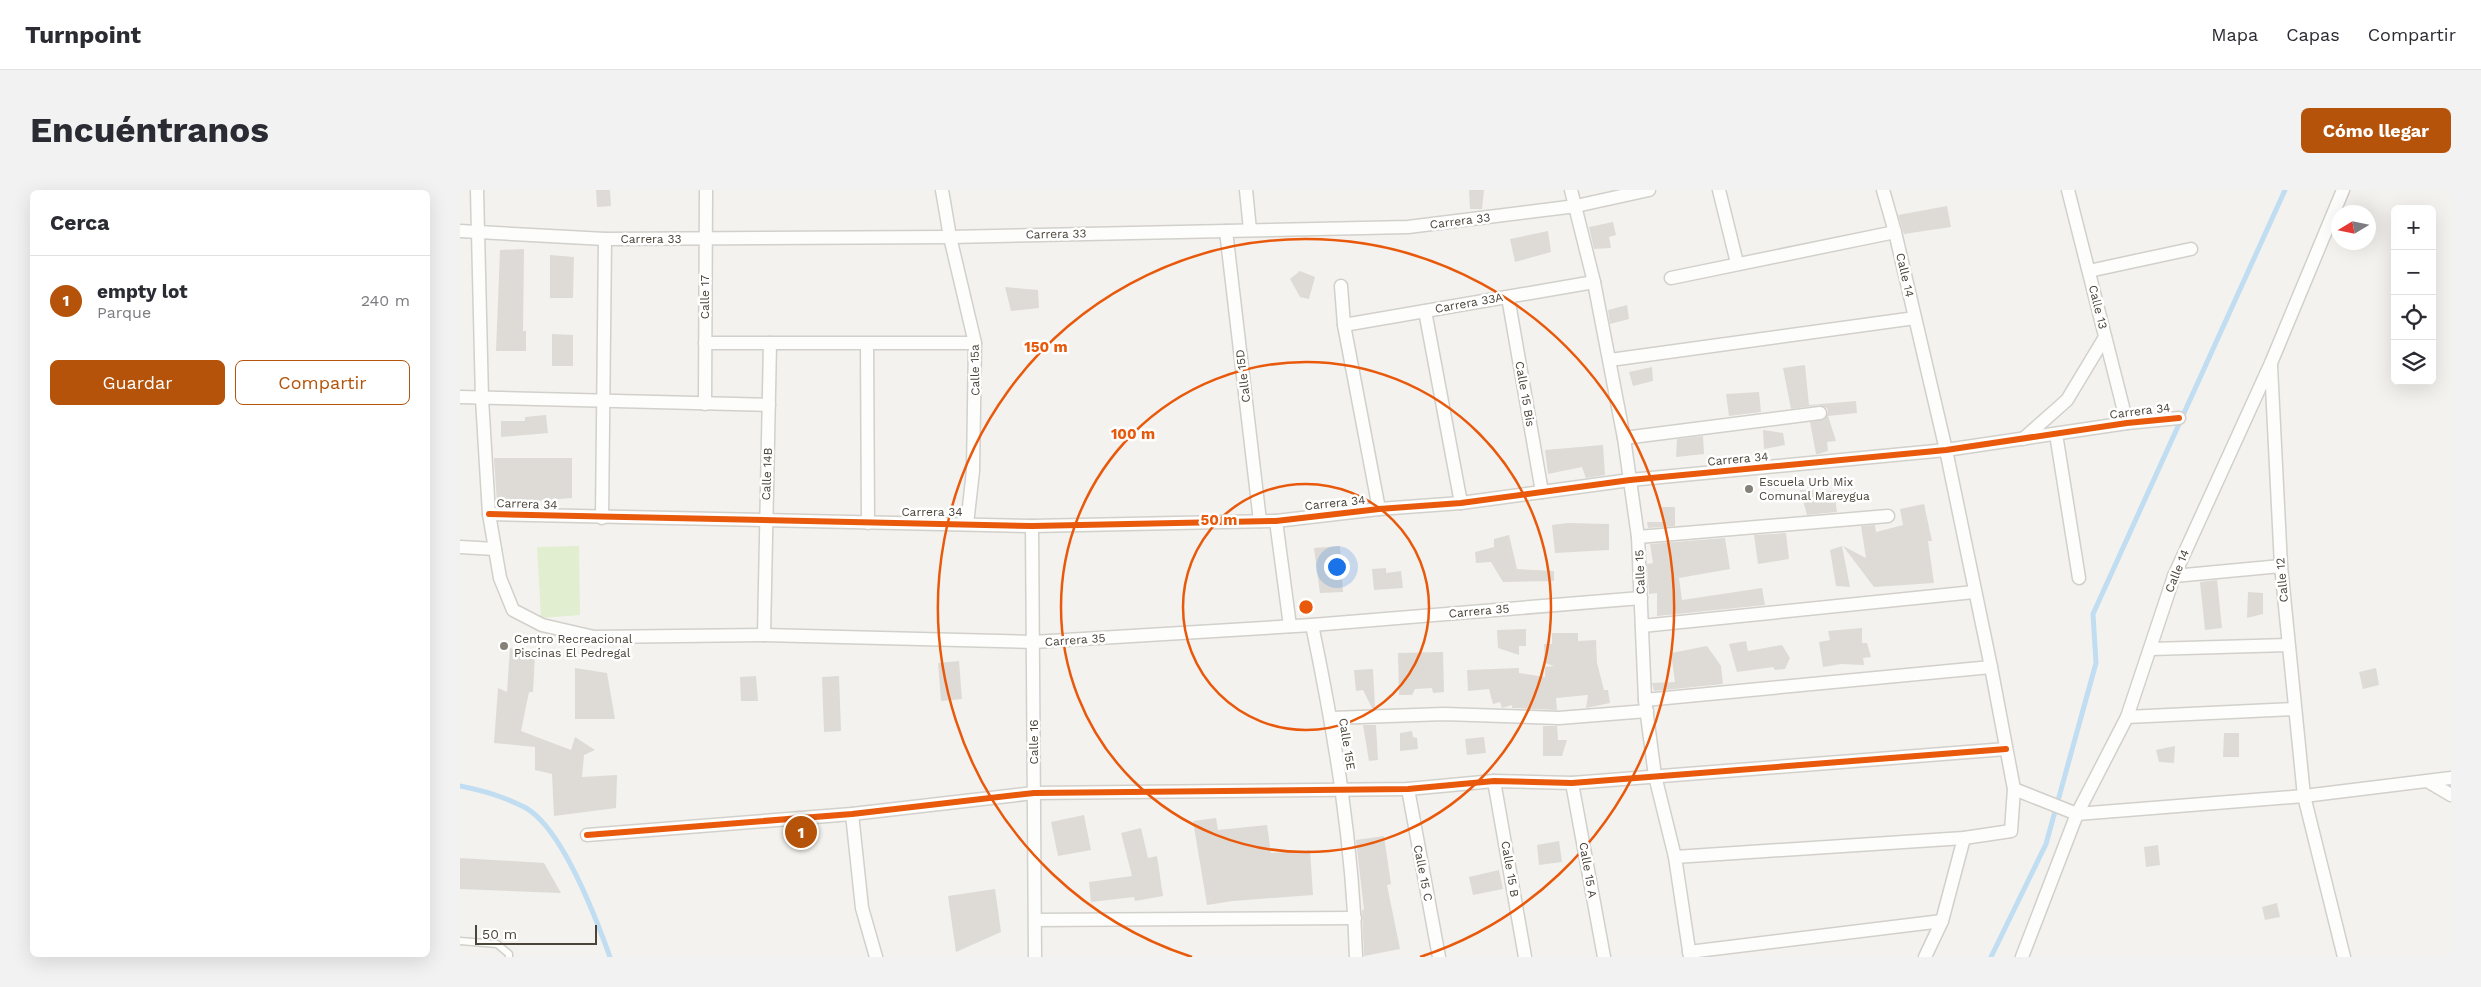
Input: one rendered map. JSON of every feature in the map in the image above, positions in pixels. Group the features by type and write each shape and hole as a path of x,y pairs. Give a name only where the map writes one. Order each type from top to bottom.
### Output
{"street":[{"path":"460,547 495,549 489,514 482,399 476,231 477,190"},
{"name":"Calle 17","path":"705,404 706,190"},
{"name":"Calle 15a","path":"942,190 950,237 975,343 973,471 968,524"},
{"path":"1246,190 1250,230"},
{"name":"Calle 15","path":"1571,190 1594,282 1624,438 1638,537 1646,705 1655,776 1675,857 1690,955"},
{"name":"Carrera 33","path":"460,231 605,239 706,239 950,237 1408,227 1576,206 1649,190"},
{"path":"1719,190 1737,263"},
{"name":"Calle 14","path":"1883,190 1895,232 1946,450 2014,789 2011,831 1964,838"},
{"name":"Calle 13","path":"2068,190 2126,423"},
{"name":"Calle 14","path":"2022,957 2072,812 2127,717 2174,576 2270,363 2344,190"},
{"name":"Calle 15D","path":"1226,231 1260,522"},
{"path":"1670,278 1895,232"},
{"path":"602,518 605,239"},
{"path":"2089,271 2191,249"},
{"name":"Carrera 33A","path":"1344,325 1594,282"},
{"path":"1341,286 1344,325 1379,510"},
{"name":"Calle 15 Bis","path":"1508,297 1542,492"},
{"path":"1426,311 1461,504"},
{"path":"1610,360 1915,318"},
{"path":"2023,439 2067,400 2105,337"},
{"path":"705,343 975,343"},
{"name":"Calle 14B","path":"764,635 770,343"},
{"path":"867,344 868,523"},
{"name":"Calle 12","path":"2270,363 2281,566 2304,796 2344,957"},
{"path":"460,397 769,405"},
{"path":"1624,438 1820,413"},
{"name":"Carrera 34","path":"489,514 766,522 1032,526 1260,522 1461,504 1630,480 1946,450 2126,423 2178,418"},
{"path":"2056,434 2079,578"},
{"path":"1638,537 1888,516"},
{"path":"1276,521 1290,626"},
{"name":"Calle 16","path":"1032,526 1036,957"},
{"name":"Carrera 35","path":"495,549 500,578 513,610 542,625 594,637 764,635 1033,642 1312,625 1641,598"},
{"path":"2174,576 2281,566"},
{"path":"1642,626 1974,592"},
{"name":"Calle 15E","path":"1312,625 1332,718 1343,789 1355,918 1356,957"},
{"path":"2151,649 2288,645"},
{"path":"1332,718 1444,714 1559,718 1646,705 1991,667"},
{"path":"2127,717 2294,708"},
{"path":"587,835 852,814 1034,793 1408,789 1494,782 1572,783 2006,749"},
{"path":"2014,789 2072,812 2304,796 2451,778"},
{"name":"Calle 15 B","path":"1494,782 1525,957"},
{"path":"2429,782 2451,795"},
{"name":"Calle 15 A","path":"1572,783 1604,957"},
{"name":"Calle 15 C","path":"1408,789 1439,957"},
{"path":"852,814 862,908 876,957"},
{"path":"1675,857 1964,838 1942,922 1925,957"},
{"path":"1035,920 1355,918"},
{"path":"1690,955 1942,922"}],"lane":[{"path":"460,941 498,944 509,954 509,957"}],"green space":[{"path":"579,546 580,615 541,618 537,547"},
{"path":"815,822 817,839 788,842 785,826"}],"building":[{"path":"596,190 610,190 611,206 597,207"},
{"path":"1469,190 1484,190 1482,209 1470,209"},
{"path":"1947,206 1951,227 1904,234 1898,215"},
{"path":"1613,222 1616,235 1609,237 1611,248 1594,249 1589,227"},
{"path":"1548,231 1551,252 1515,262 1510,239"},
{"path":"524,249 523,331 526,331 526,351 496,351 500,250"},
{"path":"550,255 574,257 573,298 550,298"},
{"path":"1300,271 1315,277 1309,299 1300,297 1290,279"},
{"path":"1005,287 1038,290 1039,308 1011,311"},
{"path":"1627,305 1629,319 1610,324 1608,310"},
{"path":"552,334 573,335 573,366 552,366"},
{"path":"1805,365 1809,405 1856,401 1857,413 1828,416 1836,441 1827,442 1828,451 1818,454 1816,454 1810,422 1825,419 1828,412 1827,408 1819,405 1791,409 1783,368"},
{"path":"1652,367 1653,381 1633,386 1629,372"},
{"path":"1759,392 1761,412 1729,416 1726,394"},
{"path":"546,415 548,433 501,437 501,421 525,421 525,417"},
{"path":"1763,430 1783,433 1785,445 1764,449"},
{"path":"1703,436 1704,454 1676,457 1677,439"},
{"path":"1603,445 1605,475 1586,478 1582,467 1548,474 1545,450"},
{"path":"494,458 572,458 572,498 497,504"},
{"path":"1800,490 1834,491 1837,512 1807,515"},
{"path":"1924,504 1932,541 1928,541 1934,583 1874,587 1843,546 1866,558 1861,526 1875,525 1876,532 1903,525 1900,509"},
{"path":"1662,507 1675,507 1675,526 1648,528 1647,522 1663,522"},
{"path":"1568,523 1609,524 1609,550 1555,553 1552,525"},
{"path":"1786,533 1789,559 1758,564 1754,535"},
{"path":"1509,535 1517,569 1554,571 1554,581 1503,582 1491,562 1476,563 1475,552 1494,547 1494,539"},
{"path":"1725,538 1730,569 1679,578 1682,600 1762,588 1765,605 1657,616 1657,593 1649,594 1647,564 1653,563 1650,544"},
{"path":"1340,546 1343,592 1320,593 1314,548"},
{"path":"1842,546 1850,587 1836,586 1830,550"},
{"path":"1386,568 1386,573 1401,571 1403,588 1374,590 1372,569"},
{"path":"2217,580 2222,628 2205,630 2200,582"},
{"path":"2248,592 2263,593 2263,614 2247,618"},
{"path":"1862,628 1862,643 1867,643 1871,657 1863,658 1864,665 1841,664 1823,667 1819,642 1830,640 1828,631"},
{"path":"1526,629 1526,646 1519,646 1519,655 1498,648 1497,630"},
{"path":"1552,633 1578,633 1578,641 1596,640 1597,663 1604,690 1608,690 1610,703 1586,708 1588,695 1556,698 1557,710 1512,708 1512,705 1502,708 1500,702 1493,704 1489,689 1468,691 1467,670 1519,668 1519,673 1545,677 1545,667 1554,666 1545,663 1544,644 1552,644"},
{"path":"1746,641 1748,651 1782,645 1790,658 1785,669 1775,670 1773,667 1737,672 1729,644"},
{"path":"1707,646 1721,666 1723,684 1654,691 1652,683 1675,682 1671,653"},
{"path":"510,648 535,654 533,692 529,692 521,731 571,750 575,737 595,750 584,755 582,777 617,775 616,808 554,816 552,774 535,770 535,747 494,743 498,688 507,692"},
{"path":"1443,652 1444,692 1433,693 1432,688 1415,689 1412,695 1399,695 1398,653"},
{"path":"959,661 962,699 941,701 938,663"},
{"path":"575,668 607,673 615,719 575,719"},
{"path":"2376,668 2379,685 2363,689 2359,672"},
{"path":"1373,669 1375,708 1372,708 1363,690 1356,691 1354,670"},
{"path":"756,676 758,701 741,701 740,677"},
{"path":"839,676 841,731 824,732 822,677"},
{"path":"1363,725 1376,725 1378,760 1369,761"},
{"path":"1543,726 1557,726 1558,740 1567,740 1562,756 1543,756"},
{"path":"1412,731 1413,737 1417,738 1418,749 1400,751 1400,733"},
{"path":"2224,733 2239,733 2239,757 2223,757"},
{"path":"1484,737 1486,753 1467,755 1465,739"},
{"path":"2175,746 2174,763 2159,762 2156,750"},
{"path":"1084,815 1091,850 1058,856 1051,822"},
{"path":"1216,818 1218,830 1267,825 1271,853 1310,850 1313,895 1233,901 1207,905 1193,821"},
{"path":"1141,828 1148,858 1157,856 1163,896 1135,901 1134,897 1091,902 1089,882 1132,876 1121,833"},
{"path":"1384,836 1391,884 1387,885 1400,949 1364,956 1362,910 1364,910 1356,840"},
{"path":"1559,841 1562,862 1539,865 1537,845"},
{"path":"2158,845 2160,865 2146,867 2144,847"},
{"path":"460,858 544,863 561,893 460,889"},
{"path":"1499,870 1503,889 1473,895 1469,877"},
{"path":"995,889 1001,932 956,952 948,896"},
{"path":"2277,903 2280,917 2265,920 2262,907"}],"waterway":[{"path":"1991,957 2046,844 2096,663 2093,614 2285,190"},
{"path":"460,786 511,801 526,808 539,819 565,854 587,898 610,957"}],"cycle path":[{"path":"489,514 1032,526 1276,521 1379,509 1461,503 1630,480 1946,450 2127,423 2179,418"},
{"path":"587,835 852,814 1034,793 1408,789 1494,781 1572,783 2006,749"}],"place":[{"name":"Escuela Urb Mix Comunal Mareygua","path":"1749,489"},
{"name":"Centro Recreacional Piscinas El Pedregal","path":"504,646"},
{"name":"empty lot","path":"801,832"}]}
